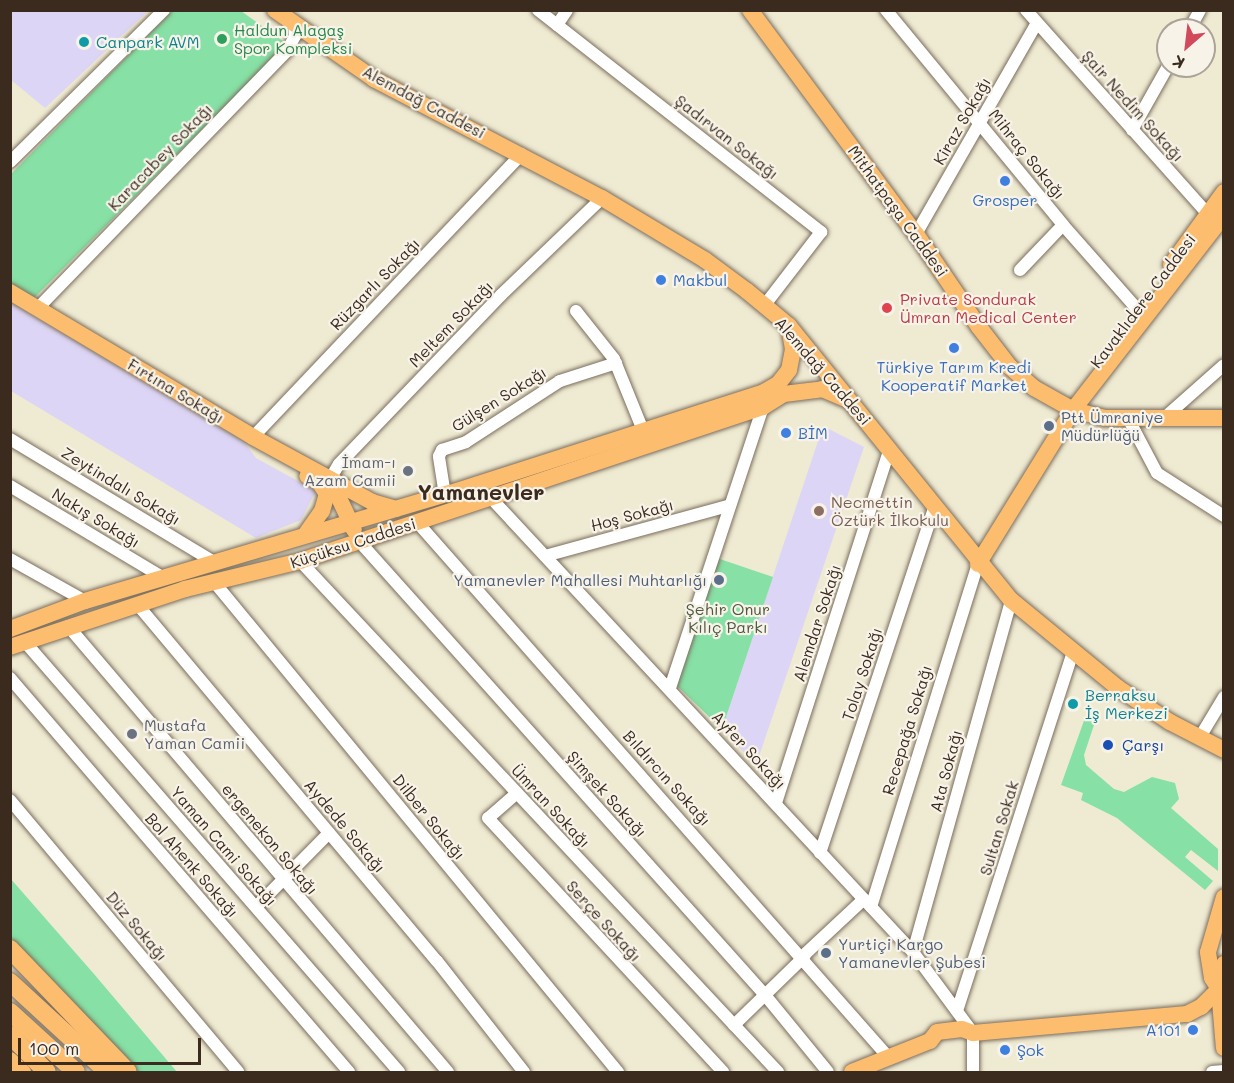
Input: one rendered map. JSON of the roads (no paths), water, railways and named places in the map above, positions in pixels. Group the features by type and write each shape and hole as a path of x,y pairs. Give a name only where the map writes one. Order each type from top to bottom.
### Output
{"highway":[{"path":"10,949 128,1072"},
{"path":"10,982 108,1072"},
{"path":"10,1012 76,1072"},
{"path":"10,1035 47,1072"}],"main road":[{"name":"Mithatpaşa Caddesi","path":"750,10 916,234 1010,367 1034,388 1073,410 1129,420 1224,418"},
{"name":"Alemdağ Caddesi","path":"286,16 374,79 522,154 602,198 705,260 764,306 789,326 858,409 889,452 935,506 978,564 1011,600 1072,654 1142,704 1222,748"},
{"name":"Kavaklıdere Caddesi","path":"1056,401 1072,396 1141,314 1216,218 1224,192"},
{"name":"Fırtına Sokağı","path":"10,292 253,437 372,502 397,509"},
{"name":"Kavaklıdere Caddesi","path":"978,564 1073,410 1141,314"},
{"name":"Küçüksu Caddesi","path":"18,644 137,604 300,561 417,522 486,490 642,428 764,392 778,384 789,370 793,349 789,326"},
{"name":"Küçüksu Caddesi","path":"13,628 85,601 305,535 445,495 486,490 763,407 784,394 822,389 841,394 858,409"},
{"path":"253,437 274,456 324,488 326,503 305,535"},
{"path":"337,483 358,540"},
{"path":"351,522 358,528 378,534"},
{"path":"324,553 341,538 351,522"},
{"path":"13,628 18,644"},
{"path":"1220,989 1210,972 1208,952 1224,897"},
{"path":"1224,964 1220,989 1224,1048"},
{"path":"853,1072 930,1041 963,1040 973,1033 1187,1014 1201,1007 1220,989"},
{"path":"10,1060 22,1072"}],"street":[{"path":"10,162 164,10"},
{"name":"Şadırvan Sokağı","path":"538,10 821,232 764,306"},
{"path":"557,26 567,10"},
{"name":"Mihraç Sokağı","path":"886,10 1063,225 1141,314"},
{"name":"Şair Nedim Sokağı","path":"1026,10 1132,130 1216,218"},
{"name":"Karacabey Sokağı","path":"37,309 287,51 296,36 286,16"},
{"name":"Kiraz Sokağı","path":"916,234 1037,24"},
{"path":"1132,130 1161,78"},
{"name":"Rüzgarlı Sokağı","path":"253,437 522,154"},
{"name":"Meltem Sokağı","path":"337,483 339,464 501,295 602,198"},
{"path":"1020,270 1063,225"},
{"path":"576,311 616,363 642,428"},
{"name":"Gülşen Sokağı","path":"445,495 439,456 442,450 466,442 560,381 616,363"},
{"path":"1163,419 1224,365"},
{"path":"670,688 728,506 763,407"},
{"path":"1129,420 1156,473 1224,516"},
{"name":"Zeytindalı Sokağı","path":"10,439 214,562"},
{"name":"Alemdar Sokağı","path":"776,803 889,452"},
{"name":"Nakış Sokağı","path":"10,486 164,578"},
{"name":"Ayfer Sokağı","path":"486,490 913,952 973,1033"},
{"name":"Hoş Sokağı","path":"545,556 728,506"},
{"name":"Tolay Sokağı","path":"820,853 935,506"},
{"name":"Bıldırcın Sokağı","path":"417,522 803,957 889,1058"},
{"name":"Şimşek Sokağı","path":"358,540 765,995 828,1072"},
{"path":"10,559 85,601"},
{"name":"Ümran Sokağı","path":"300,561 778,1072"},
{"name":"Recepağa Sokağı","path":"868,903 978,564"},
{"name":"Dilber Sokağı","path":"215,583 618,1072"},
{"name":"Ata Sokağı","path":"913,952 1011,600"},
{"name":"Aydede Sokağı","path":"137,604 329,833 524,1072"},
{"name":"ergenekon Sokağı","path":"68,626 448,1072"},
{"name":"Yaman Cami Sokağı","path":"18,644 256,907 399,1072"},
{"name":"Sultan Sokak","path":"957,1011 1072,654"},
{"name":"Bol Ahenk Sokağı","path":"10,678 349,1072"},
{"path":"1200,737 1224,697"},
{"name":"Serçe Sokağı","path":"517,793 488,818 723,1072"},
{"name":"Düz Sokağı","path":"10,800 238,1072"},
{"path":"256,907 282,877 329,833"},
{"path":"734,1025 803,957 868,903"},
{"path":"973,1033 973,1072"},
{"path":"1212,1072 1224,1071"}],"place":[{"name":"Haldun Alagaş Spor Kompleksi","path":"222,39"},
{"name":"Canpark AVM","path":"84,42"},
{"name":"Grosper","path":"1005,181"},
{"name":"Makbul","path":"661,280"},
{"name":"Private Sondurak Ümran Medical Center","path":"887,308"},
{"name":"Türkiye Tarım Kredi Kooperatif Market","path":"954,348"},
{"name":"Ptt Ümraniye Müdürlüğü","path":"1049,426"},
{"name":"BİM","path":"786,433"},
{"name":"İmam-ı Azam Camii","path":"408,471"},
{"name":"Necmettin Öztürk İlkokulu","path":"819,511"},
{"name":"Yamanevler Mahallesi Muhtarlığı","path":"719,580"},
{"name":"Berraksu İş Merkezi","path":"1073,704"},
{"name":"Mustafa Yaman Camii","path":"132,734"},
{"name":"Çarşı","path":"1108,745"},
{"name":"Yurtiçi Kargo Yamanevler Şubesi","path":"826,953"},
{"name":"A101","path":"1193,1030"},
{"name":"Şok","path":"1005,1050"}],"district":[{"name":"Yamanevler","path":"481,492"}],"park label":[{"name":"Şehir Onur Kılıç Parkı","path":"728,618"}]}
